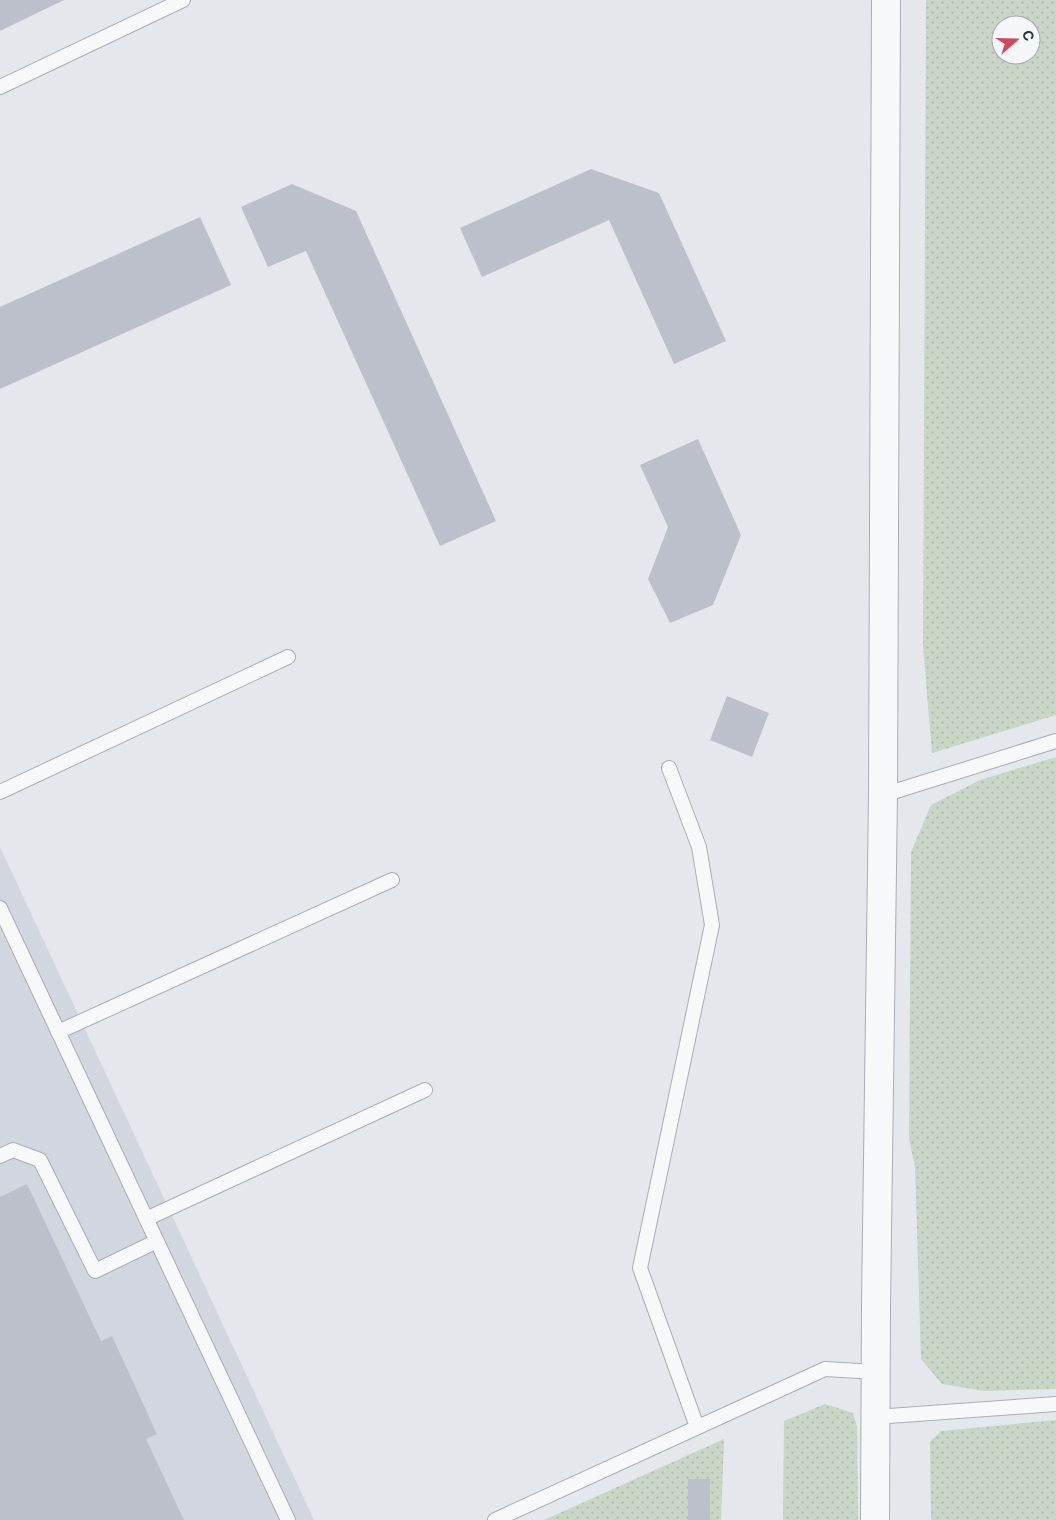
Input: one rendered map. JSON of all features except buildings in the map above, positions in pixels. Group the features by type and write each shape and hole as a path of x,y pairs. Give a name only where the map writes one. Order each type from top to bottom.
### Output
{"street":[{"path":"875,1520 883,795 886,0"}],"lane":[{"path":"0,87 183,0"},
{"path":"0,792 288,657"},
{"path":"883,795 1056,740"},
{"path":"669,768 699,847 712,924 640,1268 697,1427"},
{"path":"58,1032 392,880"},
{"path":"0,908 288,1520"},
{"path":"146,1219 425,1090"},
{"path":"0,1156 14,1150 40,1160 95,1271 157,1241"},
{"path":"495,1520 825,1369 876,1372"},
{"path":"875,1417 1056,1404"}],"shaded area":[{"path":"0,847 314,1520 0,1520"}],"green space":[{"path":"926,0 1056,0 1056,715 932,753 923,646"},
{"path":"1056,757 1056,1389 984,1391 942,1384 921,1359 915,1167 909,1139 911,852 931,805 980,780"},
{"path":"825,1404 853,1413 857,1426 858,1520 783,1520 784,1421"},
{"path":"1056,1420 1056,1520 931,1520 930,1442 941,1431"},
{"path":"724,1439 721,1520 544,1520"}]}
